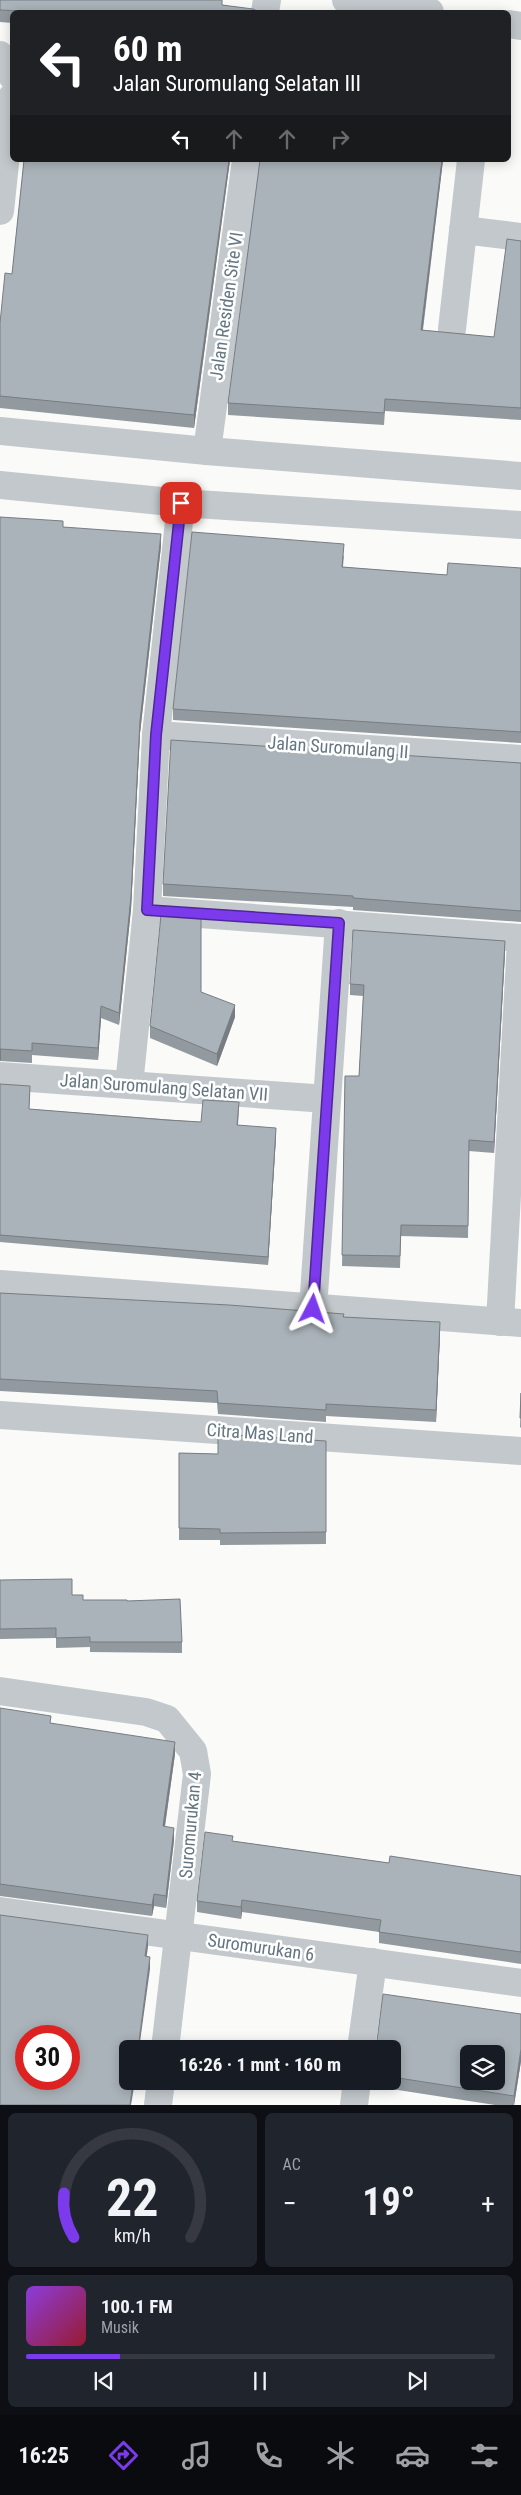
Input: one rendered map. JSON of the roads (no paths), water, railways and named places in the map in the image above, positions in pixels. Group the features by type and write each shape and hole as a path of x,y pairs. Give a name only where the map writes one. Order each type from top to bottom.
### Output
{"street":[{"path":"346,0 416,10"},
{"path":"0,55 8,62 10,69"},
{"path":"0,211 10,116"},
{"name":"Jalan Residen Site VI","path":"207,451 246,162"},
{"path":"452,329 471,162"},
{"path":"463,230 521,237"},
{"path":"0,431 207,451 521,476"},
{"path":"0,485 181,503 521,525"},
{"path":"129,1085 147,910 156,735 181,503"},
{"name":"Jalan Suromulang II","path":"156,735 521,759"},
{"path":"0,1284 313,1309 510,1322 521,939 339,923 147,910"},
{"path":"313,1309 339,923"},
{"name":"Jalan Suromulang Selatan VII","path":"0,1076 327,1099"},
{"name":"Citra Mas Land","path":"0,1415 521,1451"},
{"name":"Suromurukan 4","path":"0,1691 146,1712 167,1720 193,1751 197,1774 180,1936 166,2040"},
{"name":"Suromurukan 6","path":"0,1911 521,1983"},
{"path":"362,2040 373,1962"},
{"path":"158,2105 160,2090"},
{"path":"354,2105 356,2090"}]}
